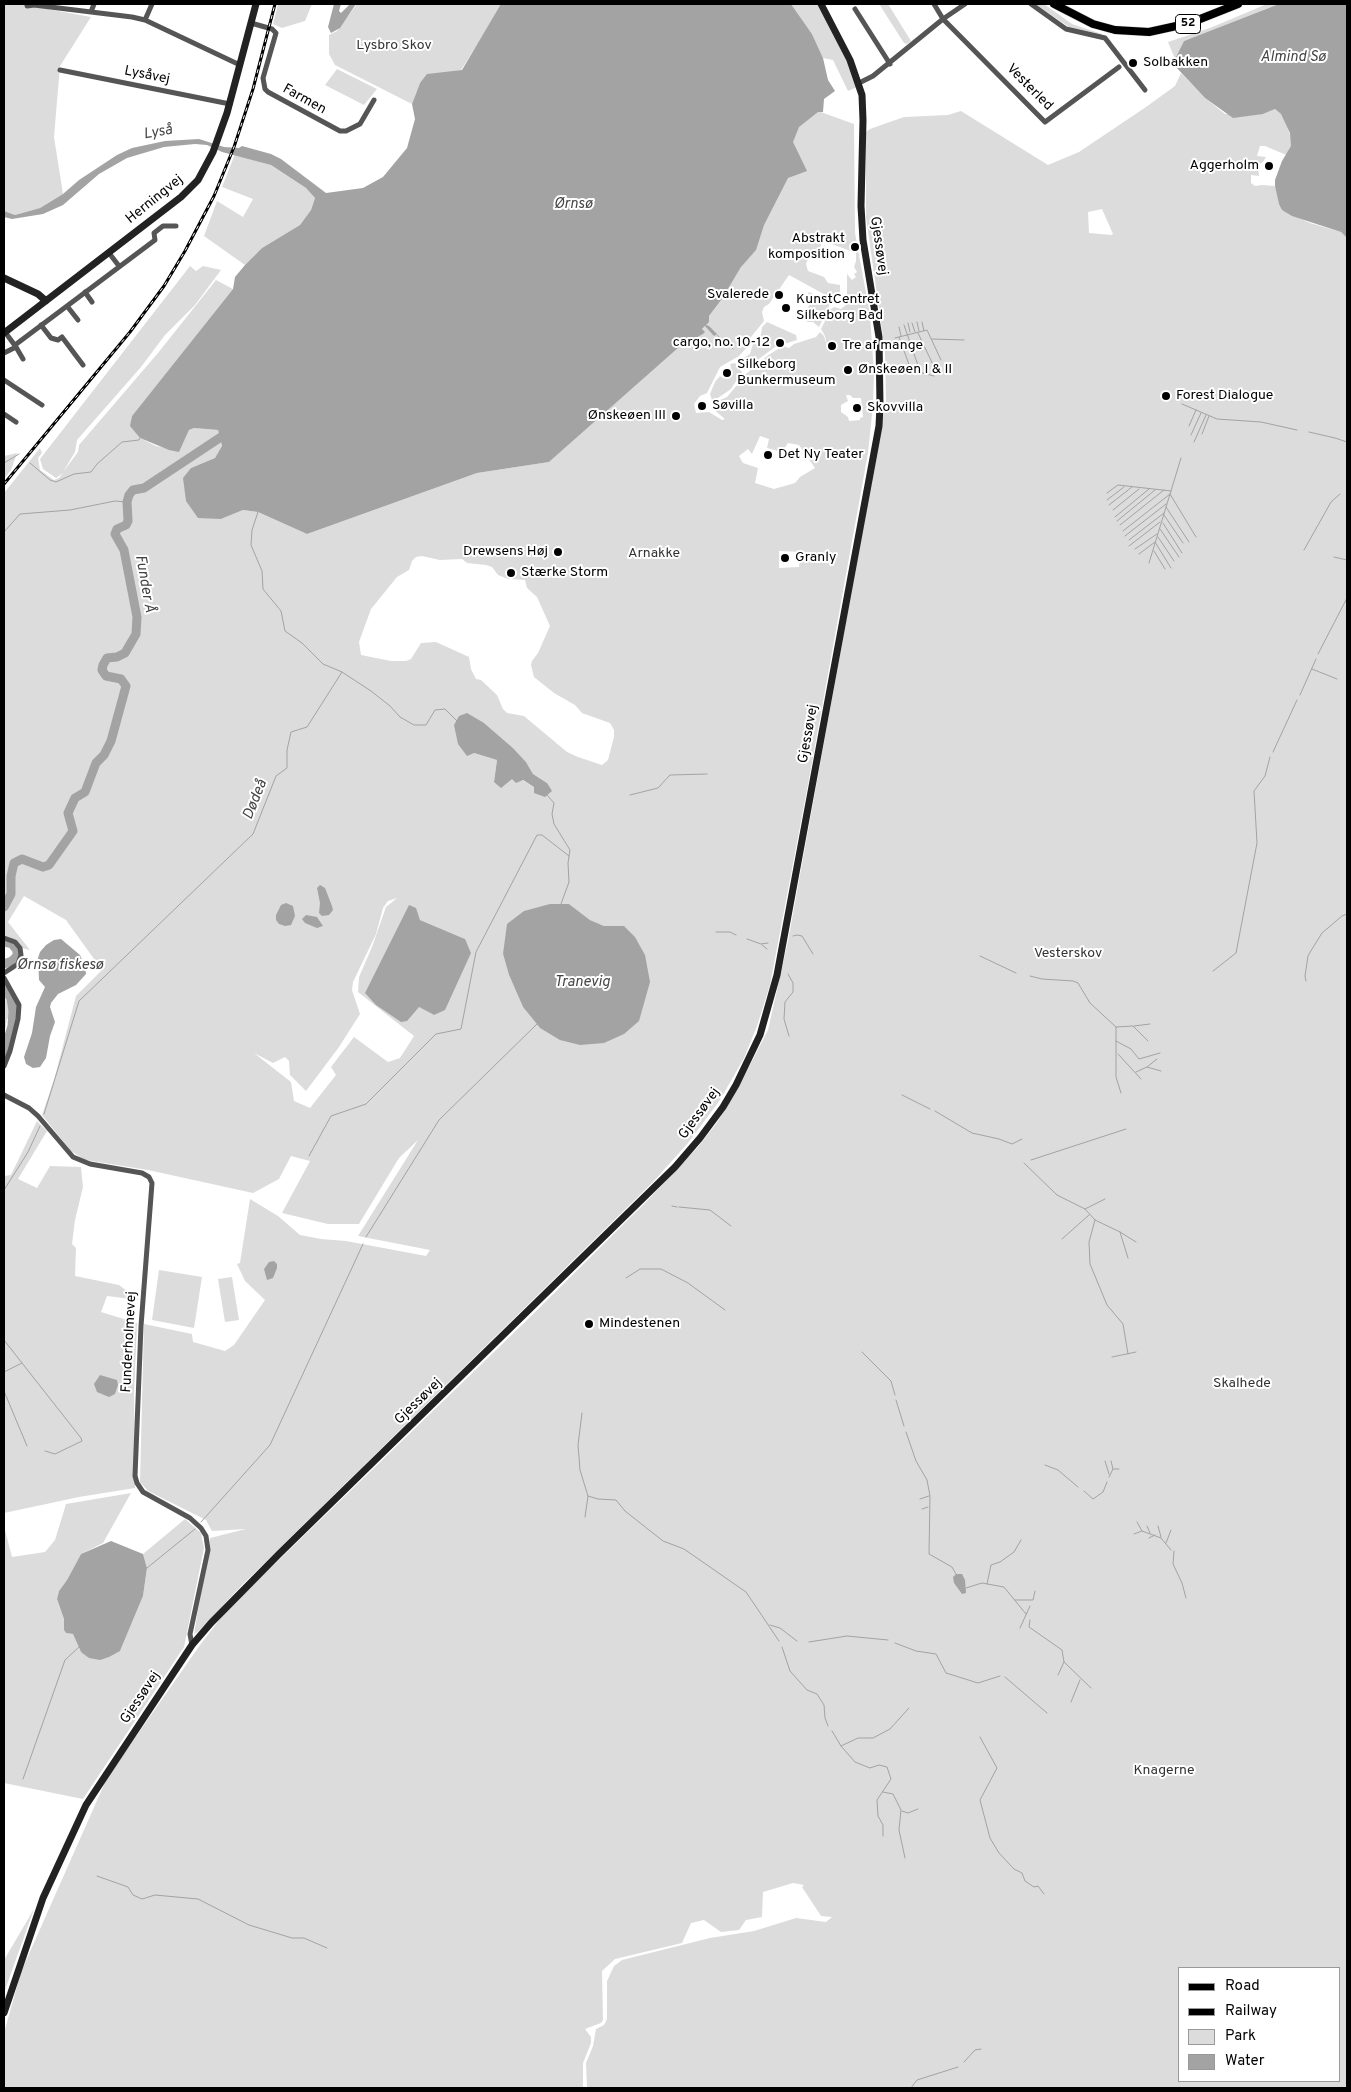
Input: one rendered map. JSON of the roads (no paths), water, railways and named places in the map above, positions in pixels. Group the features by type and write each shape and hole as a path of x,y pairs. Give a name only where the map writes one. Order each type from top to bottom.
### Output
{"main road":[{"name":"52","path":"1054,4 1093,24 1115,30 1142,32 1190,24 1238,4"}],"street":[{"path":"27,6 34,4 146,20 240,65"},
{"path":"92,12 94,4"},
{"path":"146,20 152,4"},
{"name":"Herningvej","path":"4,333 186,193 199,178 213,152 230,104 256,4"},
{"name":"Gjessøvej","path":"4,2014 43,1898 86,1805 192,1645 279,1554 675,1167 723,1107 760,1035 778,975 879,426 881,393 879,337 863,240 861,206 863,120 859,83 843,43 821,4"},
{"name":"Vesterled","path":"934,4 944,19 1045,122 1120,68"},
{"path":"859,83 874,76 965,4"},
{"path":"1031,4 1066,29 1106,38 1145,90"},
{"path":"856,9 890,64"},
{"name":"Farmen","path":"251,23 272,29 276,33 262,78 268,92 333,129 340,131 346,131 360,124 374,100"},
{"name":"Lysåvej","path":"60,70 230,104"},
{"path":"4,353 155,240 154,233 163,226 176,226"},
{"path":"110,253 119,266"},
{"path":"4,278 38,294 46,301"},
{"path":"85,292 92,302"},
{"path":"67,306 78,320"},
{"path":"41,325 50,338 58,340 62,337 83,365"},
{"path":"4,333 23,359"},
{"path":"4,380 42,405"},
{"path":"4,414 16,422"},
{"path":"4,938 15,942 20,948 21,955 18,964 4,973"},
{"path":"4,978 19,1005 18,1019 4,1066"},
{"name":"Funderholmevej","path":"4,1095 29,1108 38,1116 73,1157 90,1164 142,1173 149,1177 152,1183 140,1326 135,1476 143,1492 190,1518 206,1536 208,1550 190,1634 192,1645"}],"water":[{"path":"334,4 341,4 339,11 341,13 350,4 356,4 340,28 331,33 328,27"},
{"name":"Ørnsø","path":"501,4 791,4 812,34 823,58 828,80 835,91 824,99 823,112 818,112 799,127 793,142 807,171 788,178 764,225 756,250 741,267 722,299 709,316 709,322 706,325 717,334 714,336 705,326 702,329 705,332 703,334 678,348 549,462 477,473 307,534 258,512 243,510 221,519 198,518 186,501 183,478 191,468 215,458 222,446 218,430 194,428 189,430 179,452 140,438 130,426 132,416 233,289 235,277 245,265 262,248 300,225 311,210 315,198 306,188 271,165 222,152 207,145 195,144 164,147 127,158 99,174 63,205 43,214 12,219 4,217 4,211 15,215 40,208 63,194 79,180 117,155 132,148 165,141 199,139 224,147 239,148 242,146 271,154 281,159 326,193 363,188 383,177 407,148 415,119 412,104 420,83 427,74 462,70"},
{"name":"Almind Sø","path":"1279,4 1347,4 1347,238 1341,232 1292,216 1282,210 1279,204 1275,180 1282,161 1291,146 1290,133 1281,114 1275,109 1263,114 1233,118 1205,98 1175,66 1175,59 1184,41"},
{"path":"467,713 484,723 513,748 526,762 533,774 547,783 552,791 545,797 534,793 534,787 523,780 516,783 512,779 501,788 494,782 497,760 474,753 467,756 458,744 454,725 459,716"},
{"path":"320,885 325,888 332,906 333,910 329,915 322,916 319,913 320,903 317,888"},
{"path":"286,903 293,906 295,916 291,925 285,926 279,924 276,920 276,915 281,905"},
{"name":"Tranevig","path":"550,904 569,904 590,920 604,926 624,926 635,937 645,955 650,982 639,1021 624,1034 604,1043 580,1045 560,1040 540,1028 523,1007 509,975 503,954 507,924 524,911"},
{"path":"409,905 416,908 420,920 465,939 471,953 445,1010 434,1015 419,1007 407,1021 401,1022 376,1005 365,993"},
{"path":"306,915 317,917 323,926 317,928 305,923 302,919"},
{"name":"Ørnsø fiskesø","path":"61,939 80,955 86,974 76,985 58,994 51,1003 50,1007 55,1022 46,1058 40,1067 33,1068 26,1064 24,1057 32,1033 36,1007 45,987 39,980 38,958 46,945 54,940"},
{"path":"274,1261 277,1264 277,1268 273,1278 267,1280 264,1269 269,1262"},
{"path":"100,1375 117,1380 118,1385 115,1394 109,1397 97,1392 94,1384"},
{"path":"111,1541 143,1554 147,1568 143,1596 120,1651 100,1660 89,1658 81,1652 73,1634 66,1633 64,1630 64,1619 57,1599 59,1591 81,1554"},
{"path":"956,1574 962,1574 965,1580 966,1593 962,1594 954,1583 953,1577"}],"waterway":[{"path":"917,322 919,331"},
{"path":"922,322 924,331"},
{"path":"908,323 910,332"},
{"path":"912,323 915,332"},
{"path":"904,325 920,371"},
{"path":"899,327 901,336"},
{"path":"895,338 927,330 941,360"},
{"path":"918,333 937,373"},
{"path":"717,335 720,338"},
{"path":"899,337 911,370 934,376"},
{"path":"932,339 964,340"},
{"path":"1182,404 1217,419 1261,422 1297,430"},
{"path":"1189,426 1196,410"},
{"path":"1191,435 1201,413"},
{"path":"1194,442 1206,415"},
{"path":"1202,434 1209,416"},
{"path":"1309,432 1347,442"},
{"name":"Funder Å","path":"4,907 11,894 11,876 14,863 22,859 43,867 49,865 73,831 68,813 75,798 85,792 96,763 104,755 111,741 126,686 121,679 106,676 102,670 103,665 107,658 117,657 125,653 136,634 137,617 124,550 115,534 117,529 126,525 128,521 127,502 129,495 133,490 144,488 221,437"},
{"path":"30,463 50,480 56,482 74,474 91,472 97,464 122,442 139,440 140,438"},
{"path":"4,463 19,454"},
{"path":"1149,563 1181,458"},
{"path":"1107,493 1118,485 1171,491"},
{"path":"1107,500 1124,487"},
{"path":"1109,505 1132,487"},
{"path":"1113,510 1139,489"},
{"path":"1115,517 1149,489"},
{"path":"1117,521 1155,490"},
{"path":"1120,525 1164,490"},
{"path":"1123,531 1170,494 1196,537"},
{"path":"1304,550 1331,502 1340,494"},
{"path":"4,532 20,514 70,510 115,501 127,502"},
{"path":"1125,536 1166,504"},
{"path":"1166,507 1189,542"},
{"name":"Dødeå","path":"44,1114 79,1001 253,834 276,776 287,768 287,750 291,732 307,727 342,672 323,664 302,643 285,631 281,611 263,589 262,571 251,545 252,530 258,512"},
{"path":"1129,540 1164,513"},
{"path":"1164,515 1183,543"},
{"path":"1129,546 1160,522"},
{"path":"1163,523 1182,553"},
{"path":"1160,529 1179,557"},
{"path":"1135,549 1157,534"},
{"path":"1158,537 1174,561"},
{"path":"1139,554 1155,542 1171,568"},
{"path":"1154,551 1165,569"},
{"path":"1334,557 1347,560"},
{"path":"1318,654 1347,598"},
{"path":"1300,695 1316,659"},
{"path":"1312,669 1337,679"},
{"path":"342,672 371,691 390,706 400,717 414,725 426,725 435,710 445,709 457,721"},
{"path":"1273,752 1297,700"},
{"path":"1213,971 1236,953 1257,843 1254,791 1265,776 1270,757"},
{"path":"630,795 658,788 670,775 707,774"},
{"path":"547,795 554,803 552,814 554,824 570,850 568,863 569,882 561,904"},
{"path":"309,1156 331,1116 366,1104 436,1034 461,1029 476,952 537,835 542,835 569,856"},
{"path":"1306,981 1308,956 1312,949 1322,933 1347,914"},
{"path":"716,932 730,932 736,935"},
{"path":"793,936 802,936 813,954"},
{"path":"747,939 761,944 768,943"},
{"name":"Funder Å","path":"4,942 12,944 17,950 17,956 12,961 4,964"},
{"path":"762,945 767,949"},
{"path":"980,956 1016,973"},
{"path":"788,974 793,983 793,992 785,1002 784,1019 789,1036"},
{"path":"1030,976 1078,983 1090,1003 1116,1027 1116,1077 1121,1093"},
{"name":"Funder Å","path":"4,988 11,998 13,1011 12,1026 4,1052"},
{"path":"366,1237 439,1120 537,1024"},
{"path":"1134,1026 1150,1024"},
{"path":"1116,1027 1133,1026 1148,1041"},
{"path":"1116,1041 1131,1049 1139,1059 1160,1053"},
{"path":"1118,1054 1141,1079"},
{"path":"1136,1072 1147,1067 1157,1059"},
{"path":"1147,1067 1161,1071"},
{"path":"902,1095 930,1109"},
{"path":"935,1111 972,1133 1012,1144 1022,1139"},
{"name":"Dødeå","path":"4,1190 28,1152 40,1126"},
{"path":"1031,1160 1126,1129"},
{"path":"1024,1163 1057,1195 1085,1209 1095,1220 1136,1242"},
{"path":"1085,1209 1105,1199"},
{"path":"672,1206 677,1207"},
{"path":"679,1207 710,1210 731,1226"},
{"path":"1062,1239 1089,1215"},
{"path":"1095,1220 1089,1242 1090,1264 1107,1305 1123,1324 1128,1354"},
{"path":"1120,1232 1128,1258"},
{"path":"201,1522 270,1445 363,1244"},
{"path":"626,1278 640,1269 661,1269 688,1283 725,1310"},
{"path":"4,1340 22,1363 4,1372"},
{"path":"862,1352 891,1381 895,1395"},
{"path":"1112,1357 1136,1352"},
{"path":"22,1363 82,1441 55,1454 45,1451"},
{"path":"4,1391 27,1446"},
{"path":"896,1400 904,1426"},
{"path":"582,1413 578,1445 580,1470 588,1496 585,1517"},
{"path":"906,1432 916,1461 927,1480 930,1496 929,1554 952,1567 956,1574"},
{"path":"1105,1461 1109,1474"},
{"path":"1109,1477 1113,1469 1111,1461"},
{"path":"1045,1465 1058,1470 1078,1487"},
{"path":"1113,1469 1119,1469"},
{"path":"1084,1491 1093,1499 1103,1492 1107,1482"},
{"path":"588,1496 598,1499 616,1500 625,1511 663,1541 684,1549 746,1592 779,1641"},
{"path":"920,1499 929,1496"},
{"path":"922,1509 928,1507"},
{"path":"1137,1522 1142,1531 1161,1538 1171,1550"},
{"path":"1147,1526 1150,1533"},
{"path":"1158,1526 1161,1537"},
{"path":"147,1568 195,1529"},
{"path":"1166,1543 1171,1530"},
{"path":"1134,1534 1142,1531"},
{"path":"1149,1538 1155,1535"},
{"path":"987,1584 991,1565 1000,1562 1014,1552 1021,1540"},
{"path":"1174,1551 1173,1564 1182,1583 1186,1598"},
{"path":"966,1588 982,1583 1004,1587 1026,1614"},
{"path":"1015,1600 1033,1600 1035,1591"},
{"path":"1020,1628 1030,1606"},
{"path":"1030,1620 1029,1627 1062,1650 1064,1662 1091,1688"},
{"path":"770,1625 780,1628 797,1641"},
{"path":"809,1642 847,1636 888,1640"},
{"path":"895,1643 916,1651 936,1654 946,1673 978,1683 1000,1676"},
{"path":"23,1779 65,1660 79,1647"},
{"path":"782,1647 790,1671 807,1690 817,1694 824,1705 828,1726"},
{"path":"1058,1675 1064,1662"},
{"path":"1005,1677 1047,1713"},
{"path":"1071,1702 1080,1680"},
{"path":"841,1746 858,1738 873,1738 890,1729 909,1708"},
{"path":"832,1731 841,1746 855,1762 870,1768 879,1765 887,1767 891,1779 877,1800 878,1816 883,1825 883,1836"},
{"path":"980,1737 997,1768 980,1800 990,1838 999,1853 1014,1869 1022,1873 1025,1881 1034,1887 1038,1886 1044,1894"},
{"path":"883,1792 893,1794 901,1810 899,1830 905,1858"},
{"path":"902,1811 908,1813 918,1809"},
{"path":"97,1876 128,1887 133,1895 142,1899 155,1895 198,1899 249,1925 292,1938 304,1938 327,1948"},
{"path":"964,2062 975,2050 981,2049"},
{"path":"911,2088 917,2080 958,2067"}],"railway":[{"path":"4,484 130,332 164,286 185,251 214,196 234,147 253,89 275,4"}],"place":[{"name":"Solbakken","path":"1133,63"},
{"name":"Aggerholm","path":"1269,166"},
{"name":"Abstrakt komposition","path":"855,247"},
{"name":"Svalerede","path":"779,295"},
{"name":"KunstCentret Silkeborg Bad","path":"786,308"},
{"name":"cargo, no. 10-12","path":"780,343"},
{"name":"Tre af mange","path":"832,346"},
{"name":"Ønskeøen I & II","path":"848,370"},
{"name":"Silkeborg Bunkermuseum","path":"727,373"},
{"name":"Forest Dialogue","path":"1166,396"},
{"name":"Søvilla","path":"702,406"},
{"name":"Skovvilla","path":"857,408"},
{"name":"Ønskeøen III","path":"676,416"},
{"name":"Det Ny Teater","path":"768,455"},
{"name":"Drewsens Høj","path":"558,552"},
{"name":"Granly","path":"785,558"},
{"name":"Stærke Storm","path":"511,573"},
{"name":"Mindestenen","path":"589,1324"}],"park label":[{"name":"Lysbro Skov","path":"394,46"},
{"name":"Arnakke","path":"654,554"},
{"name":"Vesterskov","path":"1068,954"},
{"name":"Skalhede","path":"1242,1384"},
{"name":"Knagerne","path":"1164,1771"}],"water label":[{"name":"Lyså","path":"158,133"}]}
